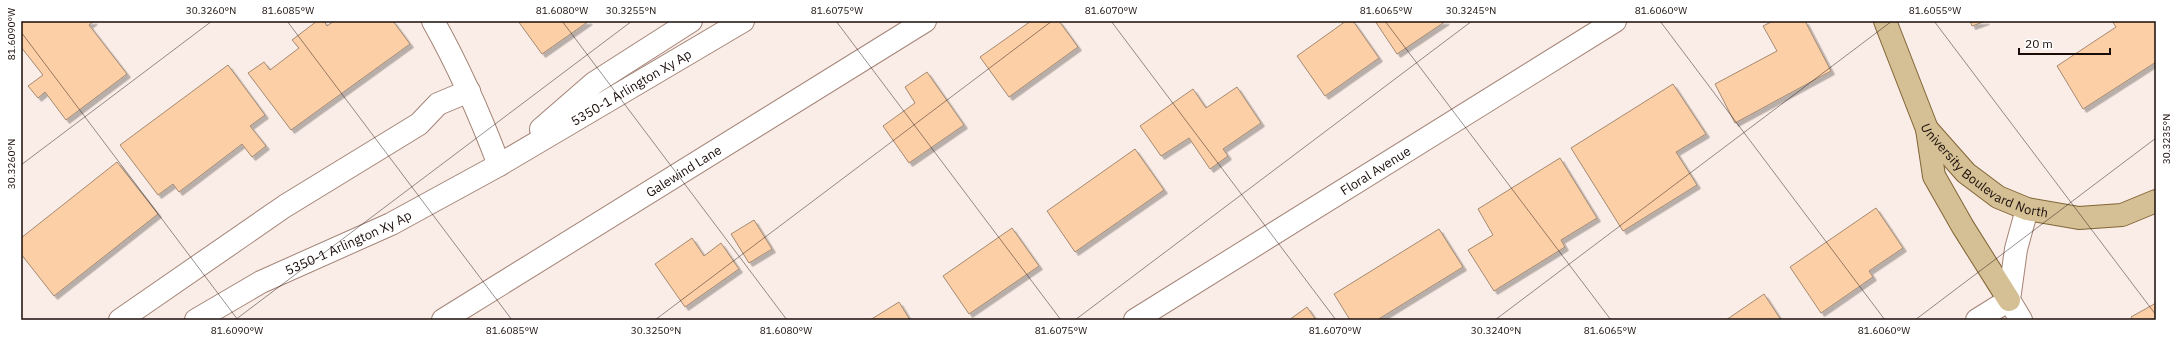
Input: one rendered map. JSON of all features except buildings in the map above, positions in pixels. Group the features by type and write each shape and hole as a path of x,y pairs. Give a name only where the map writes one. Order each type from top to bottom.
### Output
{"main road":[{"name":"University Boulevard North","path":"1885,21 1927,129 1966,173 1998,197 2027,209 2079,218 2122,215 2156,201"},
{"path":"1927,129 1934,176 1963,228 2008,300"}],"street":[{"path":"432,21 469,91 499,165"},
{"name":"5350-1 Arlington Xy Ap","path":"499,165 594,83 691,21"},
{"name":"5350-1 Arlington Xy Ap","path":"196,320 261,282 392,224 499,165 743,21"},
{"name":"Galewind Lane","path":"443,320 925,21"},
{"name":"Floral Avenue","path":"1135,320 1615,21"},
{"path":"120,320 285,206 419,124 438,104 469,91"},
{"path":"2020,320 2008,300 2016,249 2027,209"},
{"path":"1977,320 2008,300"}]}
